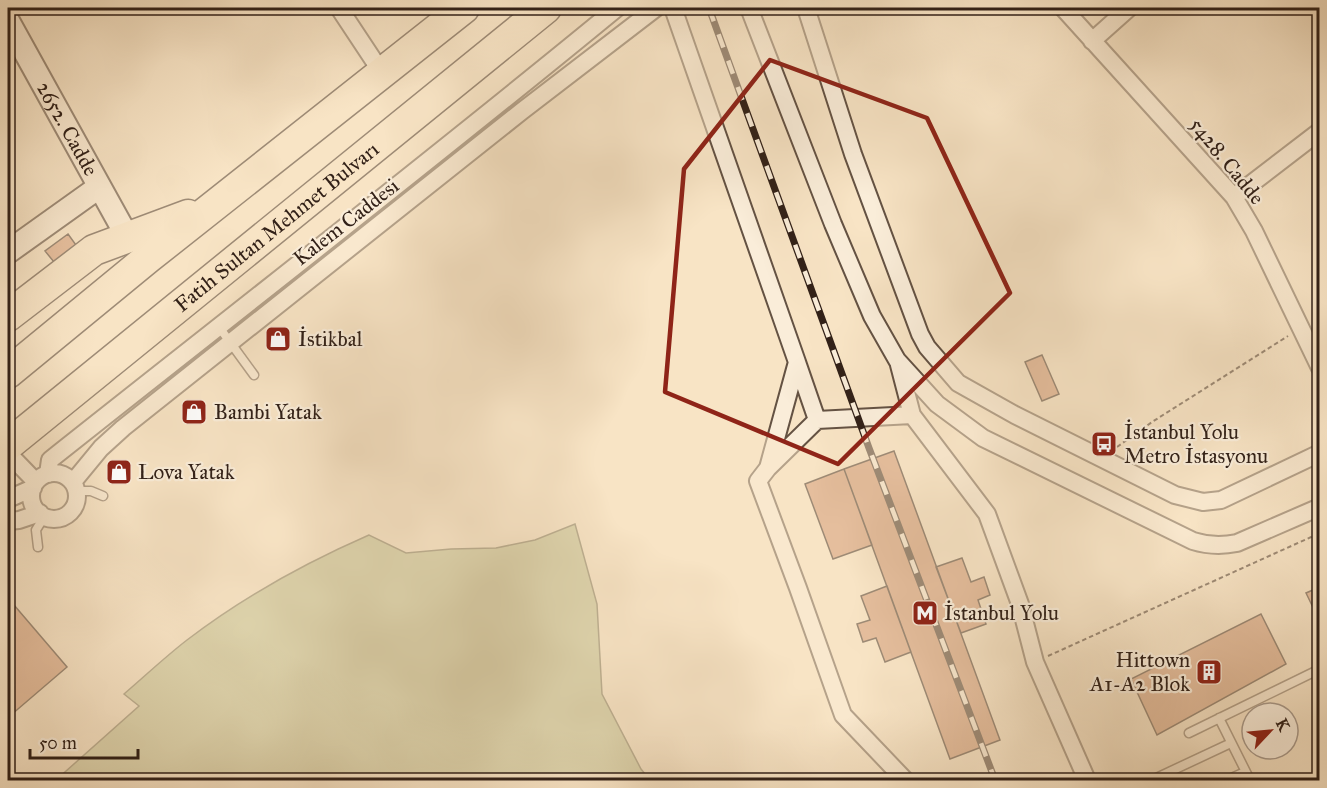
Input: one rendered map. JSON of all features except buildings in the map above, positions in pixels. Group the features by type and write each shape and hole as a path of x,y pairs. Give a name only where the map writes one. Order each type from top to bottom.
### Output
{"highway":[{"path":"8,373 216,204 464,8"},
{"name":"Fatih Sultan Mehmet Bulvarı","path":"8,445 546,8"},
{"path":"8,316 94,250 216,204"}],"street":[{"path":"339,8 382,73"},
{"name":"Kalem Caddesi","path":"39,481 50,460 617,8"},
{"name":"Kalem Caddesi","path":"74,487 101,448 123,428 656,8"},
{"path":"672,8 818,420"},
{"path":"806,8 854,153 920,334 927,347 958,383 1015,415 1175,495 1203,502 1221,500 1320,453"},
{"name":"5428. Cadde","path":"1063,8 1234,197 1254,231 1320,368"},
{"path":"1092,41 1129,8"},
{"path":"753,11 833,224 872,316 897,360 937,404 983,438 1193,541 1214,545 1237,543 1320,507"},
{"name":"2652. Cadde","path":"8,21 128,238"},
{"path":"1234,197 1320,131"},
{"path":"8,252 99,187"},
{"path":"897,360 912,415 987,514 1020,604 1035,662 1087,780"},
{"path":"768,468 797,362"},
{"path":"905,780 843,715 758,481 768,468 818,420 912,415"},
{"path":"8,453 39,481"},
{"path":"8,499 39,481 62,474 74,487 76,502 69,513 56,519 42,515 8,521"},
{"path":"39,481 32,502 42,515"}],"lane":[{"path":"219,327 254,375"},
{"path":"74,487 103,496"},
{"path":"38,547 36,530 42,515"},
{"path":"1189,733 1320,669"},
{"path":"1219,718 1248,776 1227,780"},
{"path":"1152,780 1231,743"}],"path":[{"path":"1111,444 1117,447 1152,422 1301,328"},
{"path":"1035,662 1320,533"}],"highlighted area":[{"path":"770,60 927,118 1010,293 838,464 665,392 684,169"}],"green space":[{"path":"575,524 597,604 602,694 641,769 650,780 56,780 139,706 124,694 171,653 230,609 321,557 369,535 406,553 496,548 535,540"}],"railway":[{"path":"709,8 869,448 995,780"}],"place":[{"name":"İstikbal","path":"278,339"},
{"name":"Bambi Yatak","path":"194,412"},
{"name":"İstanbul Yolu Metro İstasyonu","path":"1104,444"},
{"name":"Lova Yatak","path":"119,472"},
{"name":"İstanbul Yolu","path":"925,613"},
{"name":"Hittown A1-A2 Blok","path":"1209,672"}]}
